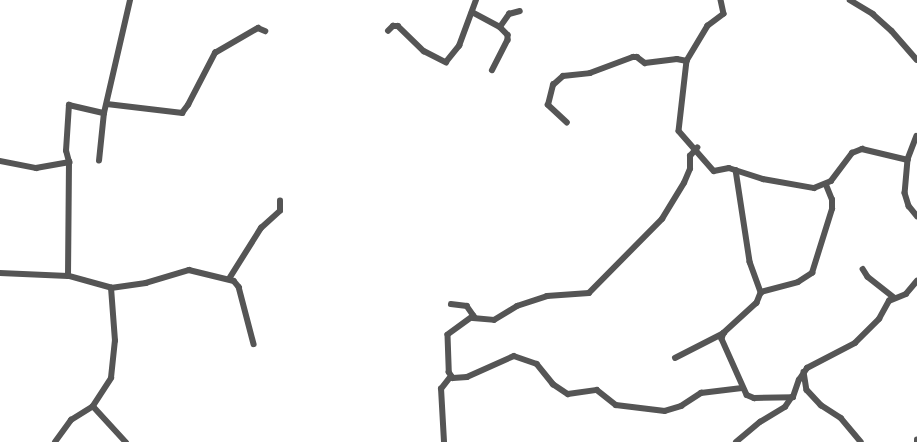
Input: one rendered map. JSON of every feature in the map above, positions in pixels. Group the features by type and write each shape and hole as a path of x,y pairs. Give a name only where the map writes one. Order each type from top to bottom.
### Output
{"street":[{"path":"99,161 104,112 130,0"},
{"path":"388,31 393,26 398,26 424,51 446,62 459,46 476,0"},
{"path":"722,0 724,14 708,26 687,61 679,131 697,148 714,171 729,168 763,179 808,187 826,185 834,178 852,153 862,149 908,160"},
{"path":"850,0 887,27 917,60"},
{"path":"500,27 509,14 520,11"},
{"path":"472,12 506,31 508,40 493,70"},
{"path":"107,104 182,113 188,105 214,53 258,28 265,30"},
{"path":"567,124 548,105 553,86 563,76 590,73 633,57 637,57 645,63 677,59 687,61"},
{"path":"68,276 69,162 66,151 69,105 104,112"},
{"path":"917,136 908,160 905,193 909,206 917,216"},
{"path":"444,442 441,389 451,376 448,335 473,318 494,320 517,306 547,296 589,293 662,219 684,183 690,169 690,156 697,148"},
{"path":"0,162 36,168 69,162"},
{"path":"675,358 724,333 746,316 757,303 761,292 750,262 736,170"},
{"path":"761,292 798,282 812,273 832,209 832,200 826,185"},
{"path":"229,279 261,228 280,211 280,201"},
{"path":"863,269 870,279 894,297"},
{"path":"0,273 68,276 111,288 146,283 189,270 229,279 239,287 254,344"},
{"path":"736,442 760,422 785,407 795,395 804,372 855,343 879,318 894,297 906,294 917,280"},
{"path":"54,442 71,420 93,406 111,378 116,340 111,288"},
{"path":"451,304 467,306 472,311 473,318"},
{"path":"724,333 722,342 744,394 754,398 791,398"},
{"path":"451,376 456,379 467,377 514,356 537,364 553,384 568,394 597,390 616,405 665,411 681,406 701,393 742,388"},
{"path":"804,372 807,390 821,405 841,418 861,442"},
{"path":"93,406 126,442"}]}
